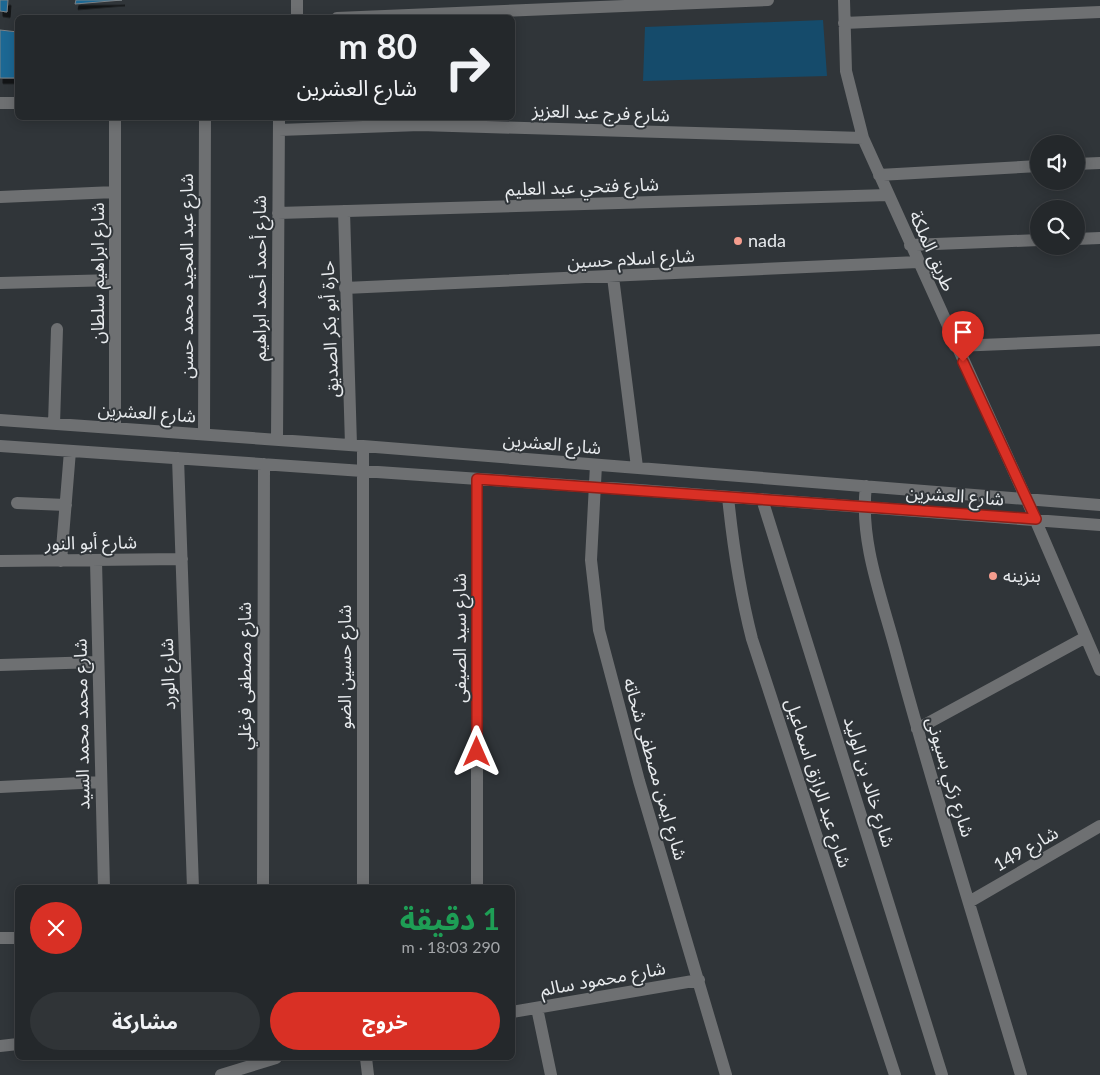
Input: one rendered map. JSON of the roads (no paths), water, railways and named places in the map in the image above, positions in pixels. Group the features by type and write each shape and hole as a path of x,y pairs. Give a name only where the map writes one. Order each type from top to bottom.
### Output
{"street":[{"path":"296,15 297,0"},
{"path":"409,15 768,0"},
{"name":"طريق الملكة","path":"844,0 846,71 863,138 955,346 1036,519 1100,670"},
{"path":"844,23 1100,12"},
{"path":"0,103 15,103"},
{"name":"شارع ابراهيم سلطان","path":"115,428 116,120"},
{"name":"شارع عبد المجيد محمد حسن","path":"204,434 205,120"},
{"name":"شارع فرج عبد العزيز","path":"279,124 420,125 863,138"},
{"name":"شارع أحمد أحمد ابراهيم","path":"277,440 279,124"},
{"path":"1085,164 1100,163"},
{"path":"879,175 1030,167"},
{"path":"0,197 115,192"},
{"name":"شارع فتحي عبد العليم","path":"278,213 888,195"},
{"name":"حارة أبو بكر الصديق","path":"344,211 345,288 357,445"},
{"path":"1085,239 1100,238"},
{"path":"910,245 1030,240"},
{"name":"شارع اسلام حسين","path":"345,288 918,262"},
{"path":"613,277 637,467"},
{"path":"0,283 115,280"},
{"path":"54,424 57,329"},
{"path":"955,346 1100,340"},
{"name":"شارع العشرين","path":"0,420 357,445 1100,505"},
{"name":"شارع حسين الضو","path":"357,445 363,471 362,885"},
{"name":"شارع العشرين","path":"0,446 863,506 1100,525"},
{"path":"61,561 70,451"},
{"name":"شارع الورد","path":"178,458 193,885"},
{"name":"شارع مصطفى فرغلي","path":"263,885 264,464"},
{"name":"شارع ايمن مصطفى شحاته","path":"596,465 591,560 599,630 618,708 726,1075"},
{"name":"شارع سيد الصيفى","path":"477,479 477,885"},
{"name":"شارع زكي بسيونى","path":"866,486 863,506 868,545 917,729 1022,1075"},
{"name":"شارع عبد الرازق اسماعيل","path":"728,497 733,547 752,639 895,1075"},
{"name":"شارع خالد بن الوليد","path":"762,500 942,1075"},
{"path":"17,503 66,505"},
{"name":"شارع أبو النور","path":"0,561 182,559"},
{"name":"شارع محمد محمد السيد","path":"96,560 104,885"},
{"path":"917,729 1086,637"},
{"path":"0,665 98,662"},
{"path":"0,787 101,782"},
{"name":"شارع 149","path":"969,902 1100,826"},
{"path":"0,938 15,938"},
{"name":"شارع محمود سالم","path":"515,1012 699,980"},
{"path":"537,1008 551,1075"},
{"path":"0,1046 15,1044"},
{"path":"221,1075 265,1060"},
{"path":"366,1060 368,1075"}],"place":[{"name":"nada","path":"738,241"},
{"name":"بنزينه","path":"993,576"}]}
